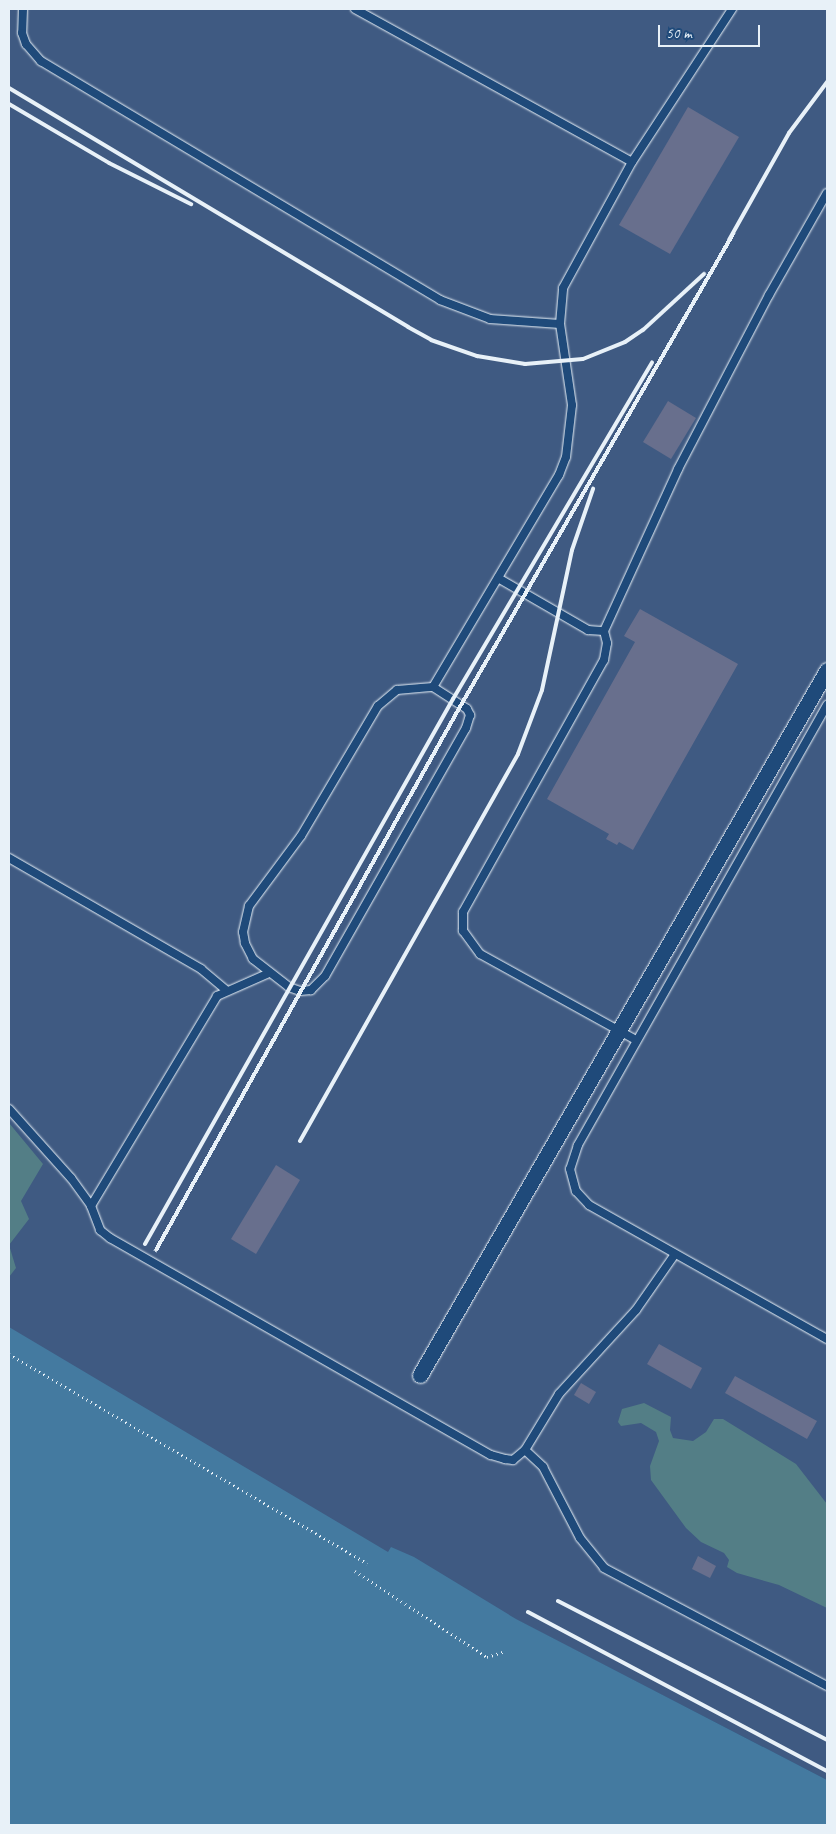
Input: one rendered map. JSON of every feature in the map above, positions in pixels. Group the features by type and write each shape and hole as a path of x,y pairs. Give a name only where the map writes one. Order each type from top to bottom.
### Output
{"street":[{"path":"420,1375 827,670"}],"lane":[{"path":"23,9 22,33 26,44 41,61 440,300 490,319 560,324"},
{"path":"355,9 632,162"},
{"path":"433,687 548,496 566,457 572,405 560,324 563,288 632,162 732,9"},
{"path":"636,1040 480,954 467,939 462,921 466,902 604,660 607,643 604,631 702,421 827,193"},
{"path":"498,578 588,630 604,631"},
{"path":"433,687 467,709 469,721 330,968 319,984 311,990 300,992 270,973 254,959 245,943 245,919 249,906 301,836 378,706 397,690 433,687"},
{"path":"827,705 613,1081 578,1145 570,1169 571,1181 589,1205 827,1339"},
{"path":"9,858 201,969 226,990"},
{"path":"91,1206 208,1008 226,990 270,973"},
{"path":"613,1081 621,1085"},
{"path":"9,1109 72,1178 91,1206 100,1230 110,1238 491,1455 513,1460 525,1450 558,1394 636,1310 675,1254"},
{"path":"525,1450 543,1467 580,1538 604,1568 827,1686"}],"path":[{"path":"9,1354 367,1563"},
{"path":"354,1571 487,1657 505,1651"}],"shaded area":[{"path":"9,9 827,9 827,1780 517,1620 9,1366"},
{"path":"9,1327 388,1552 391,1547 414,1557 516,1619 827,1780 827,1825 9,1825"}],"green space":[{"path":"9,1123 43,1164 21,1201 29,1219 9,1245"},
{"path":"9,1245 16,1268 9,1277"},
{"path":"644,1403 671,1417 670,1430 673,1438 693,1441 706,1432 714,1419 723,1419 796,1464 827,1504 827,1608 779,1585 737,1573 727,1567 729,1560 724,1553 701,1542 686,1528 651,1480 650,1466 659,1441 656,1432 641,1423 621,1426 618,1422 622,1409"}],"building":[{"path":"688,107 739,137 670,254 619,225"},
{"path":"668,401 696,418 671,459 643,442"},
{"path":"640,609 738,664 633,850 619,842 617,845 606,839 609,834 547,799 635,642 624,636"},
{"path":"276,1165 300,1180 256,1254 231,1239"},
{"path":"659,1344 702,1368 691,1389 647,1364"},
{"path":"735,1376 817,1421 807,1439 725,1393"},
{"path":"581,1383 596,1392 589,1404 574,1395"},
{"path":"698,1556 716,1566 710,1578 692,1569"}],"railway":[{"path":"729,240 789,133 827,82"},
{"path":"9,88 408,327 431,340 477,356 525,364 583,359 625,342 643,330 704,274"},
{"path":"9,104 109,163 191,204"},
{"path":"156,1250 461,705 733,234"},
{"path":"145,1244 453,699 652,362"},
{"path":"300,1141 518,754 542,690 572,550 593,489"},
{"path":"558,1601 827,1740"},
{"path":"528,1612 827,1771"}]}
